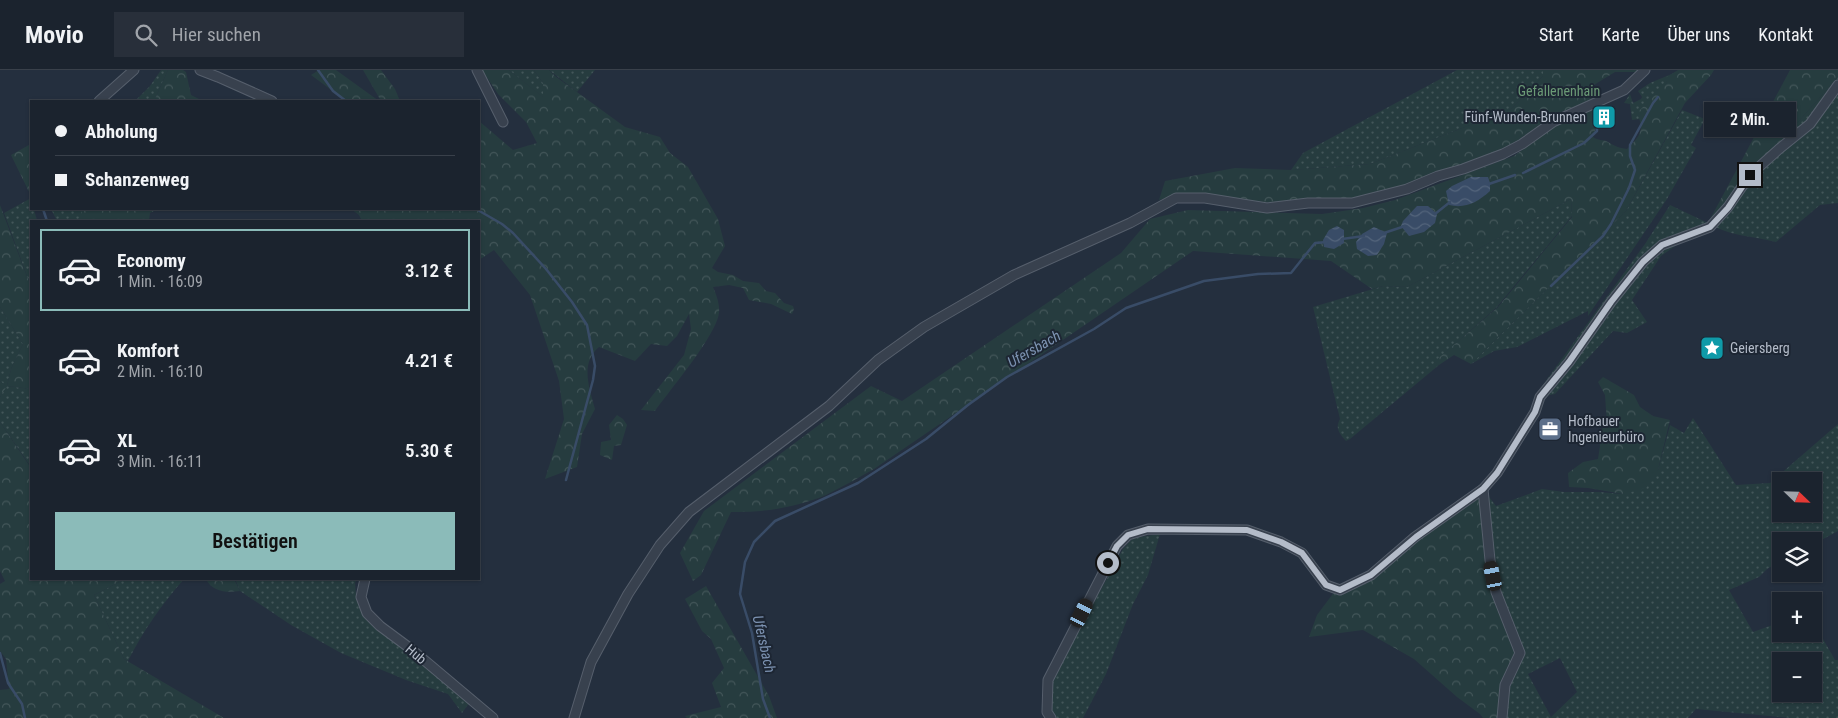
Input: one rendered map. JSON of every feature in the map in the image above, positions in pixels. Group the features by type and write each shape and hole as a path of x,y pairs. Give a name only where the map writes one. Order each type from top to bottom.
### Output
{"street":[{"path":"100,100 134,70"},
{"path":"200,70 218,76 270,100"},
{"path":"477,70 503,122"},
{"path":"574,718 591,662 628,594 660,545 689,512 814,418 878,360 924,327 1014,275 1130,223 1176,198 1205,198 1267,208 1308,203 1352,204 1407,190 1438,176 1499,156 1522,144 1553,122 1624,90 1644,70"},
{"path":"1051,718 1047,712 1048,680 1117,546 1128,535 1148,529 1247,530 1281,542 1302,553 1326,585 1340,590 1371,575 1416,537 1483,489 1497,473 1535,412 1540,397 1569,362 1611,302 1643,262 1662,245 1710,227 1728,208 1750,175 1779,148 1810,124 1838,85"},
{"path":"1483,489 1490,560 1496,592 1520,653 1505,685 1502,718"},
{"name":"Hub","path":"365,580 361,597 367,613 380,626 411,649 493,718"}],"green space":[{"path":"161,70 168,70 154,100 136,100 150,86"},
{"path":"168,70 183,70 186,72 191,95 201,100 154,100"},
{"path":"319,70 336,70 378,100 343,100 311,75"},
{"path":"363,70 381,70 395,89 400,100 380,100"},
{"path":"482,70 509,70 543,97 543,83 534,70 549,70 625,127 660,137 670,153 688,167 718,219 725,246 712,268 718,272 733,275 743,281 759,283 766,291 775,293 784,303 793,306 794,309 792,314 771,304 749,300 743,288 729,285 713,287 719,306 716,323 701,349 655,411 641,410 684,355 691,329 689,314 677,336 667,346 651,344 635,361 599,347 593,353 588,368 589,384 595,409 582,434 577,467 545,479 564,419 559,381 530,295 494,250 480,259 480,220 362,220 359,215 352,210 480,210 480,122 513,150 537,143 526,122 498,94"},
{"path":"509,70 534,70 543,83 544,98"},
{"path":"549,70 595,70 577,92"},
{"path":"1457,70 1543,70 1543,76 1511,109 1370,164 1291,170 1303,153"},
{"name":"Gefallenenhain","path":"1543,70 1638,70 1637,72 1615,72 1589,88 1597,100 1561,112 1507,148 1419,181 1364,198 1276,203 1180,195 1159,200 1165,181 1235,168 1291,170 1370,164 1511,109 1543,76"},
{"path":"1678,70 1714,70 1685,103 1626,211 1471,364 1454,355 1439,365 1434,362 1498,307 1572,217 1571,199 1407,287 1383,286 1372,289 1331,261 1193,251 874,469 826,495 803,503 767,510 731,512 701,575 693,581 680,553 704,511 871,386 902,401 1121,253 1150,219 1188,210 1322,214 1363,208 1395,200 1514,156 1555,125 1600,106 1601,114 1593,137 1627,149 1640,133 1641,124 1637,113 1667,83 1665,78"},
{"path":"1790,70 1838,70 1838,77 1708,223"},
{"path":"1674,73 1666,78 1667,83 1640,119 1632,120 1630,104 1624,103 1630,94 1633,103 1642,97 1638,91 1650,83"},
{"path":"1838,77 1838,203 1820,205 1776,242 1724,231 1708,223"},
{"path":"1682,110 1705,119 1691,145 1696,148 1667,199 1588,316 1588,311 1517,347 1494,351 1471,364 1626,211"},
{"path":"29,145 30,194 11,155"},
{"path":"30,199 30,210 34,210 37,220 30,220 30,284 4,213"},
{"path":"1571,199 1572,216 1497,307 1435,362 1439,365 1346,441 1338,428 1340,419 1313,307 1383,286 1407,287"},
{"path":"0,205 30,284 30,389 7,386 11,369 23,344 0,307"},
{"path":"1670,205 1708,223 1661,256 1632,300 1647,322 1627,333 1613,331 1555,394 1540,397 1540,389 1645,244"},
{"path":"52,210 82,210 82,220 56,220"},
{"path":"82,210 156,210 150,213 149,220 82,220"},
{"path":"0,307 23,344 11,369 7,386 30,389 30,466 0,422 0,397 6,386 0,381"},
{"path":"1603,377 1634,395 1640,407 1653,416 1670,420 1658,470 1646,488 1623,494 1569,487 1568,473 1583,462 1598,459 1600,446 1598,433 1607,424 1605,395 1598,382"},
{"path":"0,381 7,386 0,397"},
{"path":"617,415 627,425 621,445 614,446 612,460 600,455 601,442 611,440 609,425"},
{"path":"1693,418 1736,485 1770,483 1772,481 1772,522 1822,522 1822,472 1783,472 1838,424 1838,531 1822,540 1822,532 1772,532 1772,566 1759,577 1729,590 1753,632 1772,625 1772,642 1822,642 1822,637 1835,660 1838,660 1838,718 1791,718 1696,709 1688,718 1502,718 1496,592 1483,489 1496,506 1542,489 1564,492 1623,494 1658,470 1670,425 1684,433","holes":["1560,658 1577,692 1551,717 1528,674"]},
{"path":"0,422 30,467 30,580 123,580 94,595 124,659 224,718 0,718 0,690 9,689 6,659 0,651 0,584 5,581 0,571"},
{"path":"1482,489 1489,559 1517,653 1501,718 1483,718 1414,659 1363,630 1309,637 1317,615 1335,591 1371,575"},
{"path":"1160,534 1148,575 1133,604 1106,674 1083,718 1056,718 1051,712 1052,684 1069,648 1123,549 1133,538"},
{"path":"123,580 183,580 153,618 128,661 124,659 94,595"},
{"path":"207,580 234,580 240,591 220,591"},
{"path":"235,580 356,580 356,595 362,613 379,629 470,702 462,713 448,694 406,680 341,653 291,625 240,591"},
{"path":"706,586 769,696 777,718 687,718 685,716 721,707 712,683 724,668 711,639 702,631 685,599"}],"water":[{"path":"1471,177 1488,177 1490,191 1471,204 1449,205 1446,191"},
{"path":"1417,206 1428,206 1437,214 1435,223 1424,232 1409,236 1401,226 1403,221"},
{"path":"1337,226 1344,230 1344,243 1334,249 1324,247 1323,240 1329,230"},
{"path":"1374,227 1387,233 1384,244 1377,255 1368,256 1357,249 1356,242 1362,234"}],"waterway":[{"path":"318,70 333,91 345,100"},
{"path":"1551,286 1603,236 1611,224 1629,188 1635,170 1630,156 1630,145 1658,97"},
{"name":"Ufersbach","path":"1523,173 1584,143 1597,131 1597,111"},
{"name":"Ufersbach","path":"1489,184 1515,175"},
{"name":"Ufersbach","path":"1435,214 1450,202"},
{"path":"43,210 47,220"},
{"path":"478,210 502,224 513,233 546,269 587,325 595,366 593,380 566,480"},
{"name":"Ufersbach","path":"1384,233 1405,226"},
{"name":"Ufersbach","path":"1342,239 1364,236"},
{"name":"Ufersbach","path":"770,718 763,699 752,633 740,594 745,562 754,542 775,521 858,483 926,439 1007,377 1094,329 1126,308 1204,281 1258,274 1291,273 1315,243 1327,242"},
{"path":"0,653 8,683 22,704 25,718"}],"place":[{"name":"Fünf-Wunden-Brunnen","path":"1604,117"},
{"name":"Geiersberg","path":"1712,348"},
{"name":"Hofbauer Ingenieurbüro","path":"1550,429"}],"route":[{"path":"1108,563 1117,546 1128,535 1148,529 1200,528 1247,530 1281,542 1302,553 1326,585 1340,590 1371,575 1416,537 1483,489 1497,473 1535,412 1540,397 1569,362 1611,302 1643,262 1662,245 1710,227 1728,208 1750,175"}]}
